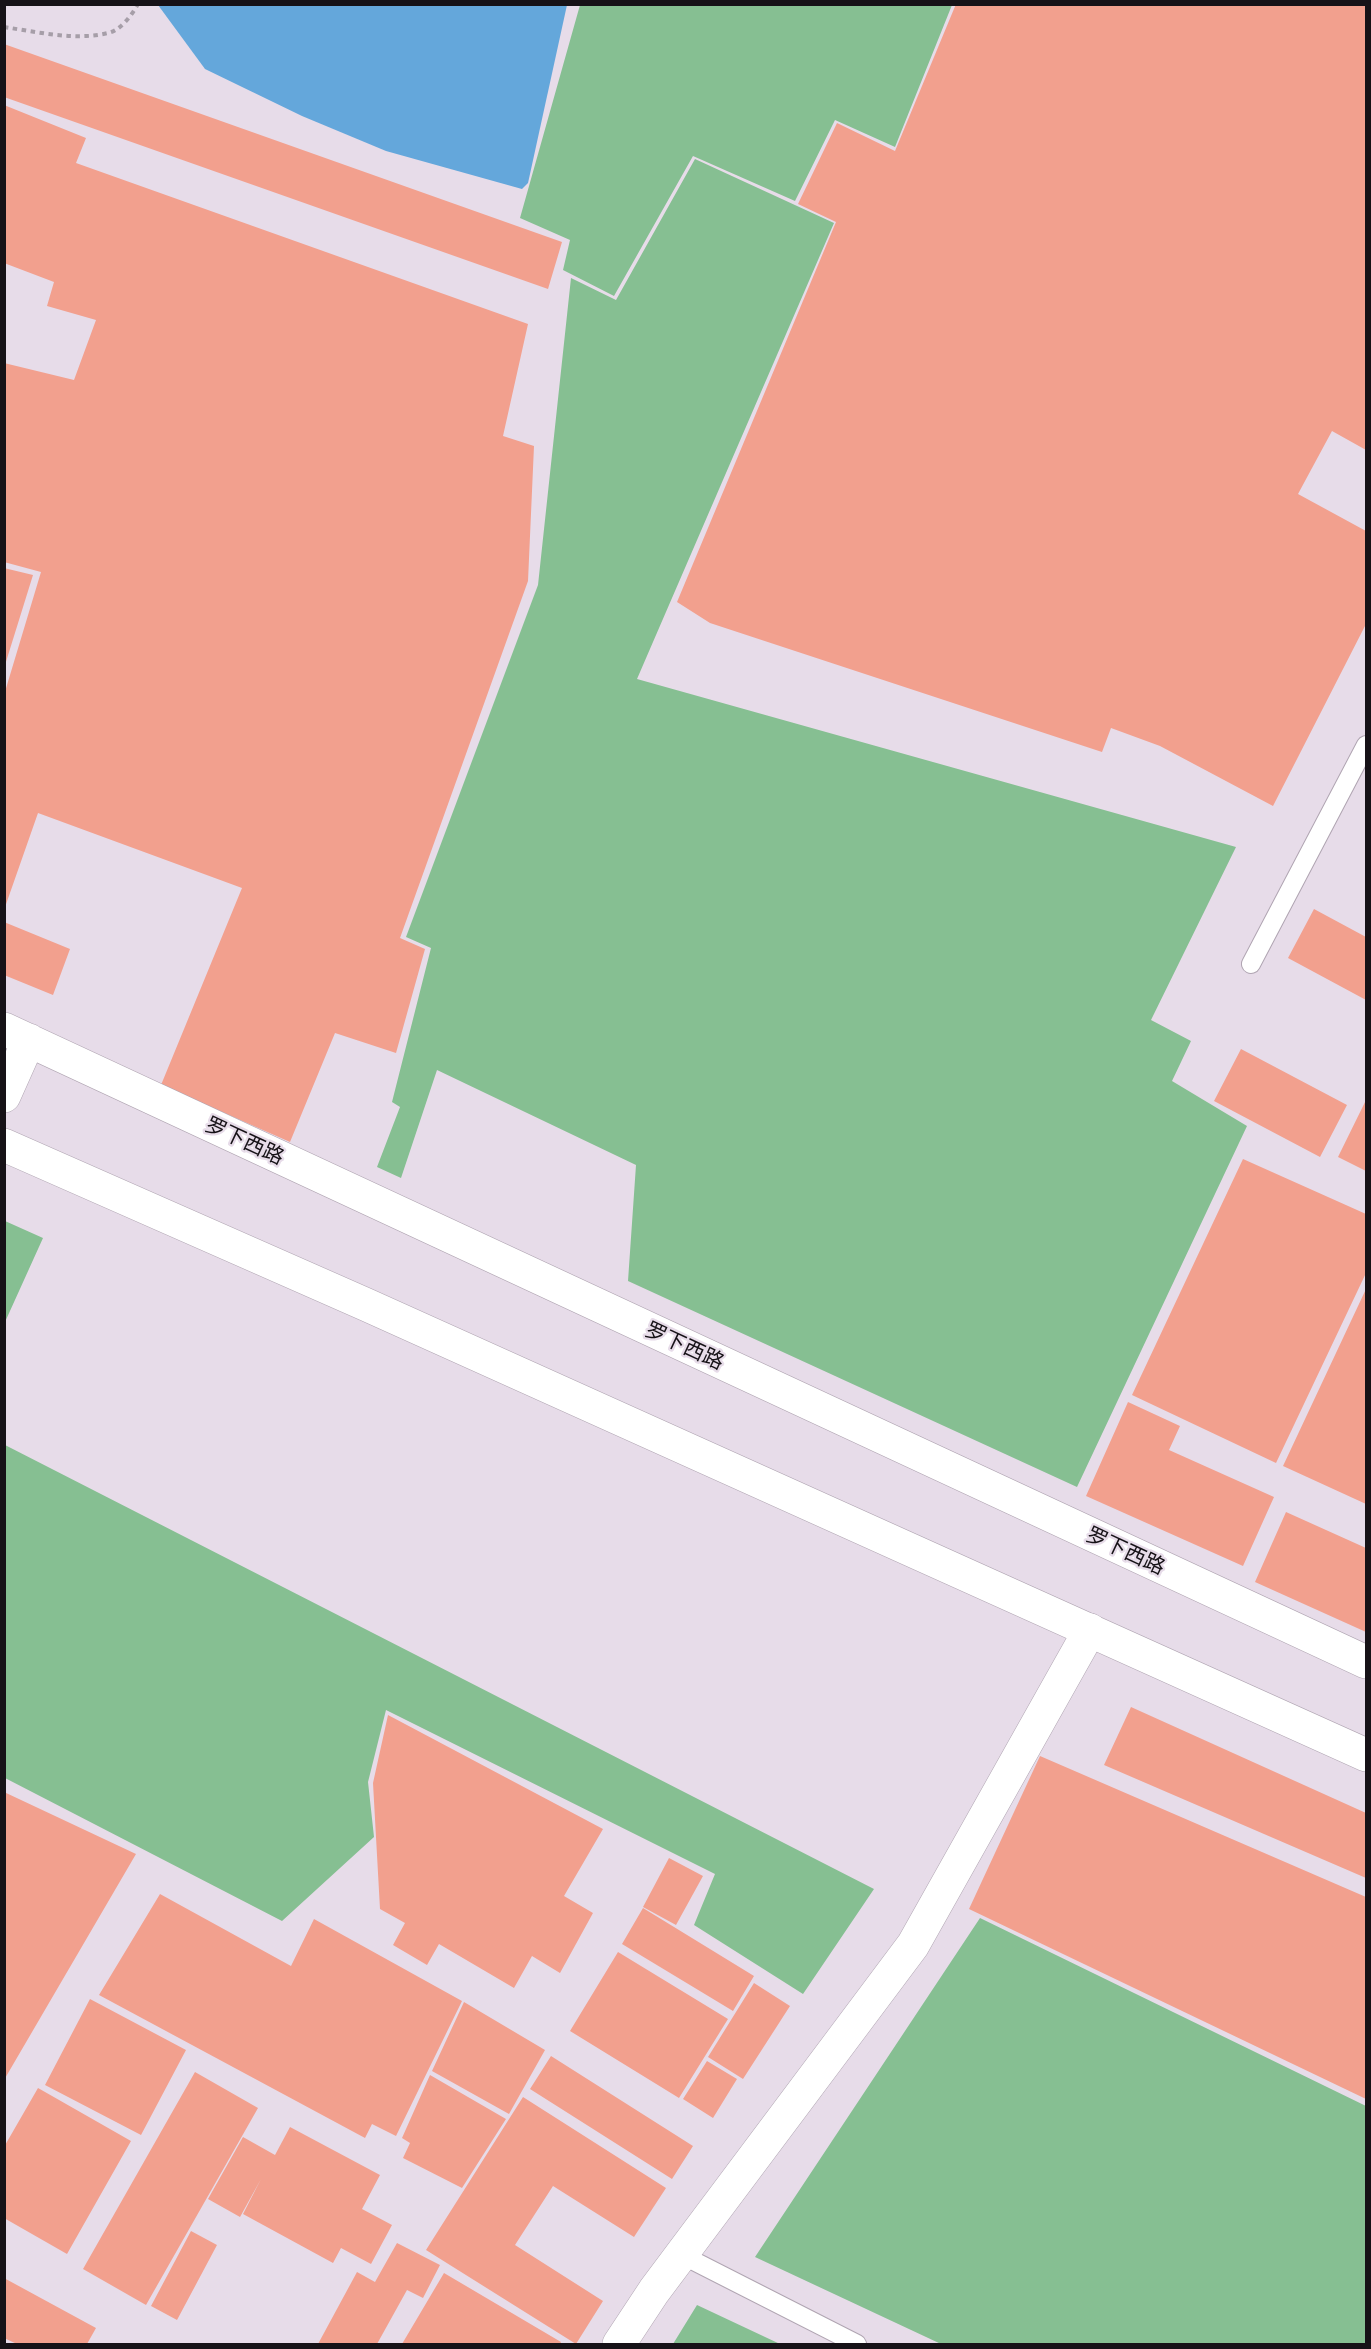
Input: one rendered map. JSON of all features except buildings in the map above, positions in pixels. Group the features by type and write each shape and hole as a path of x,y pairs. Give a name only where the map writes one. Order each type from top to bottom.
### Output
{"main road":[{"path":"4,1096 17,1034"},
{"name":"罗下西路","path":"17,1034 1366,1662"},
{"path":"4,1145 389,1315 1366,1755"},
{"path":"619,2344 681,2255 913,1945 1090,1630"}],"lane":[{"path":"1251,964 1366,745"},
{"path":"681,2255 857,2344"}],"path":[{"path":"4,27 63,36 110,33 132,16 138,4"}],"green space":[{"path":"580,4 952,5 895,147 835,120 795,201 693,156 614,296 563,270 570,240 520,218"},
{"path":"695,159 834,223 637,679 1236,847 1151,1020 1191,1041 1172,1081 1247,1126 1077,1487 628,1281 636,1165 437,1070 401,1178 377,1167 400,1107 392,1102 431,948 406,937 538,585 571,278 616,300"},
{"path":"5,1221 43,1238 5,1322"},
{"path":"4,1445 874,1889 803,1994 694,1925 715,1874 386,1710 368,1782 374,1837 282,1921 5,1778"},
{"path":"980,1918 1366,2106 1366,2344 941,2344 755,2257"},
{"path":"697,2305 780,2344 673,2344"}],"water":[{"path":"158,5 567,5 528,183 522,189 386,151 302,116 205,69"}]}
